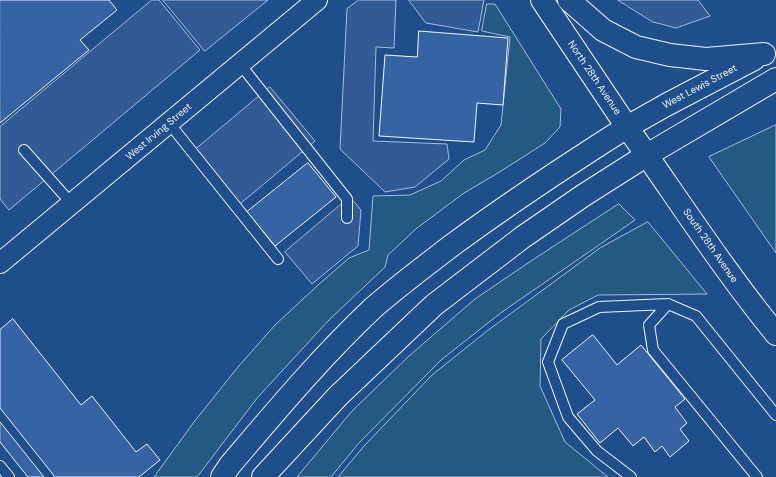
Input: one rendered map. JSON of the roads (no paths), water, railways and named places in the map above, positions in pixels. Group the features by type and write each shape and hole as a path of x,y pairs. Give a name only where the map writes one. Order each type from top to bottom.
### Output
{"main road":[{"name":"North 28th Avenue","path":"542,0 647,155"},
{"path":"569,0 603,30 636,47 670,55 706,59 770,53"},
{"name":"West Lewis Street","path":"222,477 230,465 312,370 374,308 419,270 533,187 627,127 666,105 770,53"},
{"path":"263,477 338,396 434,305 529,233 584,194 776,79"},
{"name":"South 28th Avenue","path":"647,155 717,258 776,334"}],"street":[{"name":"West Irving Street","path":"0,263 317,0"}],"lane":[{"path":"240,64 347,199 347,218"},
{"path":"169,123 278,259"},
{"path":"24,150 72,204"},
{"path":"631,477 597,451 568,417 548,362 563,324 599,307 668,304 696,316 776,415"},
{"path":"668,304 649,325 653,350 757,477"},
{"path":"0,466 9,477"}]}
